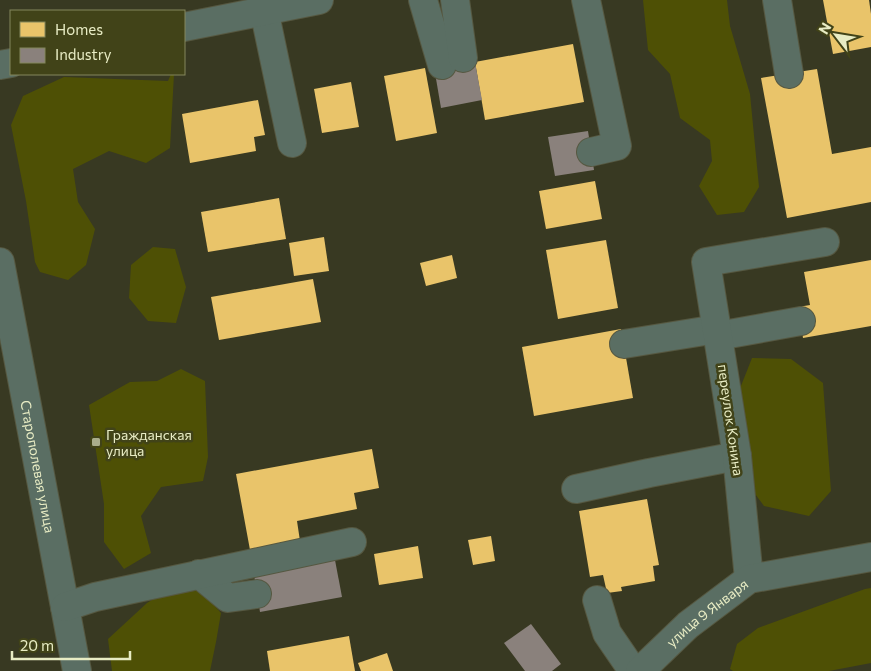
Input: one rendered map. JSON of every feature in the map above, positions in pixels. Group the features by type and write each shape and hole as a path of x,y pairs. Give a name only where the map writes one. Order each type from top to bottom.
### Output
{"street":[{"path":"185,27 320,0"},
{"path":"423,0 453,62 455,0"},
{"path":"586,0 618,146 591,152"},
{"path":"777,0 789,74"},
{"path":"264,10 292,143"},
{"name":"переулок Конина","path":"749,579 737,456 706,262 825,242"},
{"name":"Старополевая улица","path":"0,262 77,671"},
{"path":"624,344 801,321"},
{"path":"576,489 737,456"},
{"path":"65,606 95,597 352,542"},
{"name":"улица 9 Января","path":"640,671 688,625 749,579 871,557"},
{"path":"199,574 228,598 257,594"},
{"path":"598,600 607,632 633,671"}],"shaded area":[{"path":"643,0 727,0 730,26 750,94 759,187 744,212 717,215 699,186 712,161 710,140 680,118 670,74 648,50"},
{"path":"171,75 174,75 170,148 146,163 109,151 73,169 78,202 95,229 86,265 68,280 40,272 35,262 26,201 11,125 23,96 64,77 168,81"},
{"path":"153,247 175,249 186,287 176,323 148,321 129,298 131,265"},
{"path":"752,358 791,359 823,383 831,491 809,516 764,506 747,483 737,396"},
{"path":"181,369 205,381 208,457 203,481 161,487 141,516 151,553 124,569 104,542 104,504 89,405 130,382 157,381"},
{"path":"177,584 202,592 221,613 210,671 112,671 108,639 147,603"},
{"path":"871,588 871,663 829,671 733,671 730,669 737,644 758,628"}],"building: Homes":[{"path":"823,0 869,0 871,47 833,54"},
{"path":"573,44 584,102 485,120 475,62"},
{"path":"425,68 437,133 396,141 384,76"},
{"path":"817,69 832,154 871,147 871,202 787,218 761,78"},
{"path":"351,82 359,127 322,133 314,89"},
{"path":"258,100 265,135 254,137 256,151 190,163 182,114"},
{"path":"595,181 602,219 546,229 539,191"},
{"path":"279,198 286,239 208,252 201,212"},
{"path":"324,237 329,271 294,276 289,243"},
{"path":"606,240 618,308 558,319 546,250"},
{"path":"452,255 457,278 426,286 420,263"},
{"path":"871,260 871,326 803,338 798,307 810,305 804,272"},
{"path":"313,279 321,322 219,340 211,297"},
{"path":"621,329 633,398 534,416 522,347"},
{"path":"372,449 379,488 354,493 357,509 297,521 300,541 250,550 236,474"},
{"path":"647,499 659,565 653,566 655,581 621,587 622,591 607,593 603,575 590,577 579,511"},
{"path":"491,536 495,561 473,565 468,540"},
{"path":"418,546 423,578 379,585 374,554"},
{"path":"349,636 355,671 270,671 267,651"},
{"path":"387,653 393,671 361,671 358,663"}],"building: Industry":[{"path":"474,57 482,100 441,108 434,67"},
{"path":"588,131 594,170 555,176 548,137"},
{"path":"335,560 342,597 260,612 254,575"},
{"path":"531,624 561,664 552,671 525,671 504,643"}],"place":[{"name":"Гражданская улица","path":"96,442"}]}
